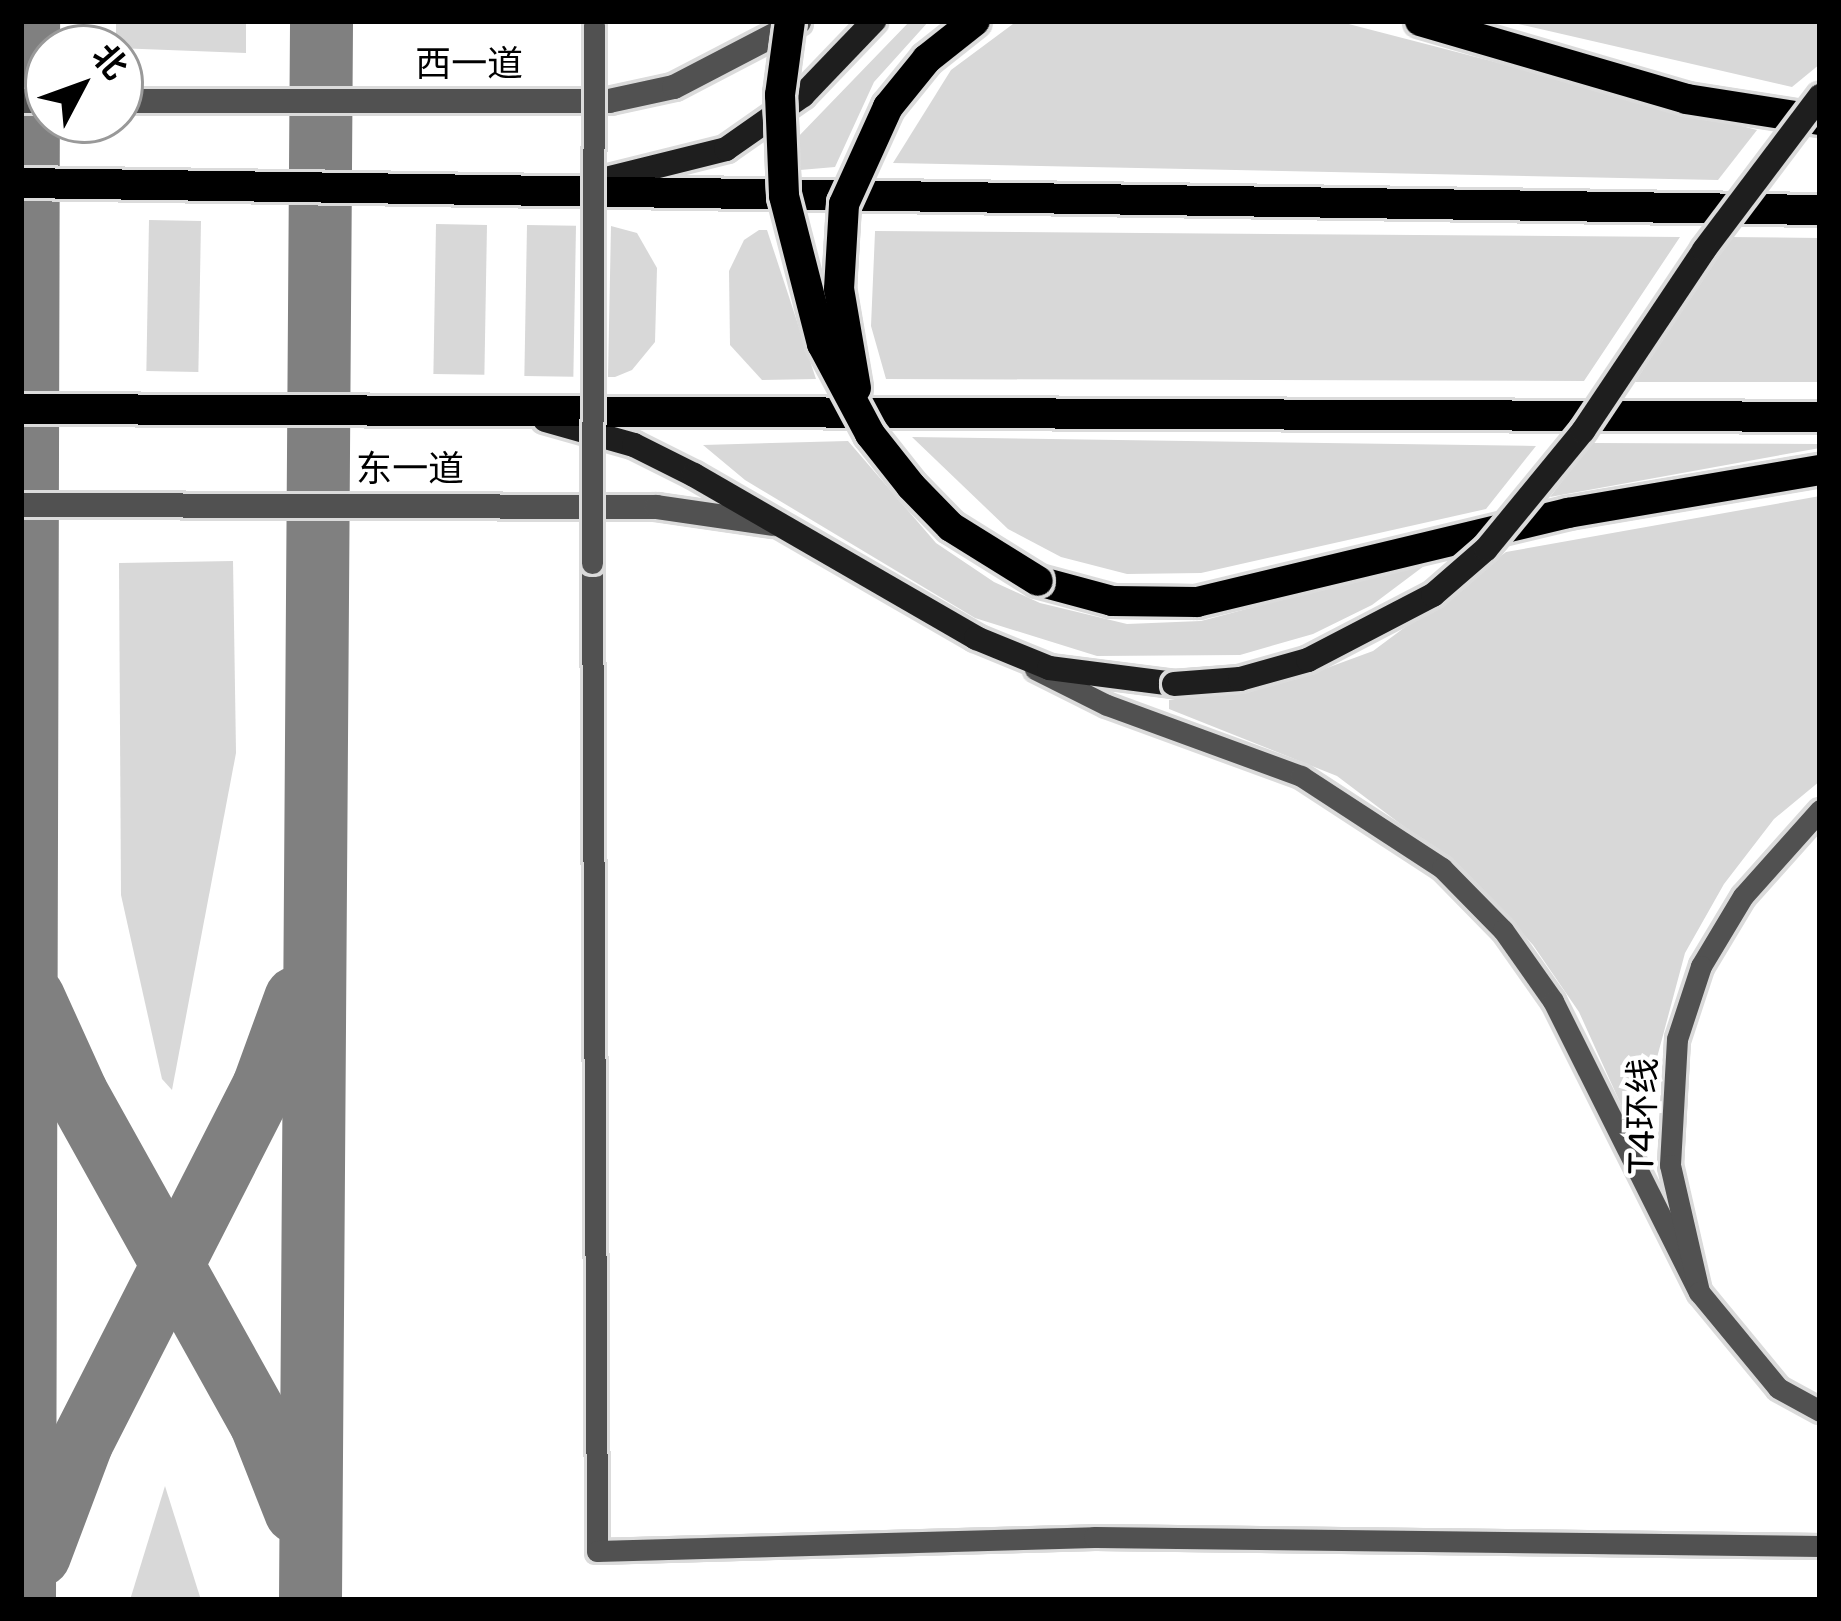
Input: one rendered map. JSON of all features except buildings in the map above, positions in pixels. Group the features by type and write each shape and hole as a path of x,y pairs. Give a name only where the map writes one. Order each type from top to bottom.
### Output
{"main road":[{"path":"790,21 780,146 792,247 822,344 870,434 951,527 1038,580 1112,601 1197,602 1568,513 1820,470"},
{"path":"561,188 727,148 803,95 874,21"},
{"path":"870,434 839,289 844,204 888,106 926,59 975,21"},
{"path":"1420,21 1686,98 1820,120"},
{"path":"525,416 634,446 796,530 976,638 1048,668 1174,684 1240,679 1309,661 1433,595 1486,549 1583,431 1703,250 1820,96"},
{"path":"21,183 1820,210"},
{"path":"21,409 525,416 1820,416"}],"street":[{"name":"西一道","path":"144,101 610,101 674,87 801,21"},
{"path":"594,23 597,1551 1094,1537 1820,1546"},
{"name":"东一道","path":"21,505 657,507 796,530"},
{"path":"976,638 1106,705 1301,776 1442,868 1503,930 1553,1000 1699,1292"},
{"name":"T4环线","path":"1820,810 1743,896 1702,966 1677,1039 1670,1165 1699,1292 1735,1345 1778,1388 1820,1412"}],"shaded area":[{"path":"246,21 246,53 144,49 144,24 116,24"},
{"path":"910,21 929,21 874,82 835,167 800,170 796,139"},
{"path":"1017,21 1337,21 1757,130 1718,180 893,163 951,70"},
{"path":"1505,21 1820,21 1820,64 1792,87"},
{"path":"149,220 201,221 198,372 146,371"},
{"path":"436,224 487,225 484,375 433,374"},
{"path":"527,225 576,226 573,377 524,376"},
{"path":"611,226 637,233 657,268 655,342 632,370 615,377 608,377"},
{"path":"767,230 816,379 762,380 730,345 729,271 744,240"},
{"path":"875,231 1680,237 1584,381 886,379 871,326"},
{"path":"1729,237 1820,238 1820,382 1635,382"},
{"path":"912,437 1536,446 1486,509 1201,573 1127,574 1061,557 1008,529"},
{"path":"848,441 936,543 994,582 1040,603 1127,624 1201,621 1432,560 1372,605 1313,634 1240,655 1097,656 975,618 745,480 703,445"},
{"path":"1591,443 1817,444 1820,448 1550,497"},
{"path":"1820,496 1820,781 1774,819 1724,884 1685,953 1647,1095 1649,1150 1642,1151 1579,1012 1533,945 1468,875 1337,776 1169,709 1169,700 1297,679 1373,651 1506,552"},
{"path":"233,561 236,753 172,1090 162,1079 121,895 119,563"},
{"path":"165,1486 201,1600 130,1600"}],"taxiway":[{"path":"24,1600 28,21"},
{"path":"310,1600 321,21"},
{"path":"33,997 76,1092 260,1422 295,1511"},
{"path":"39,1555 81,1443 263,1086 295,998"}]}
